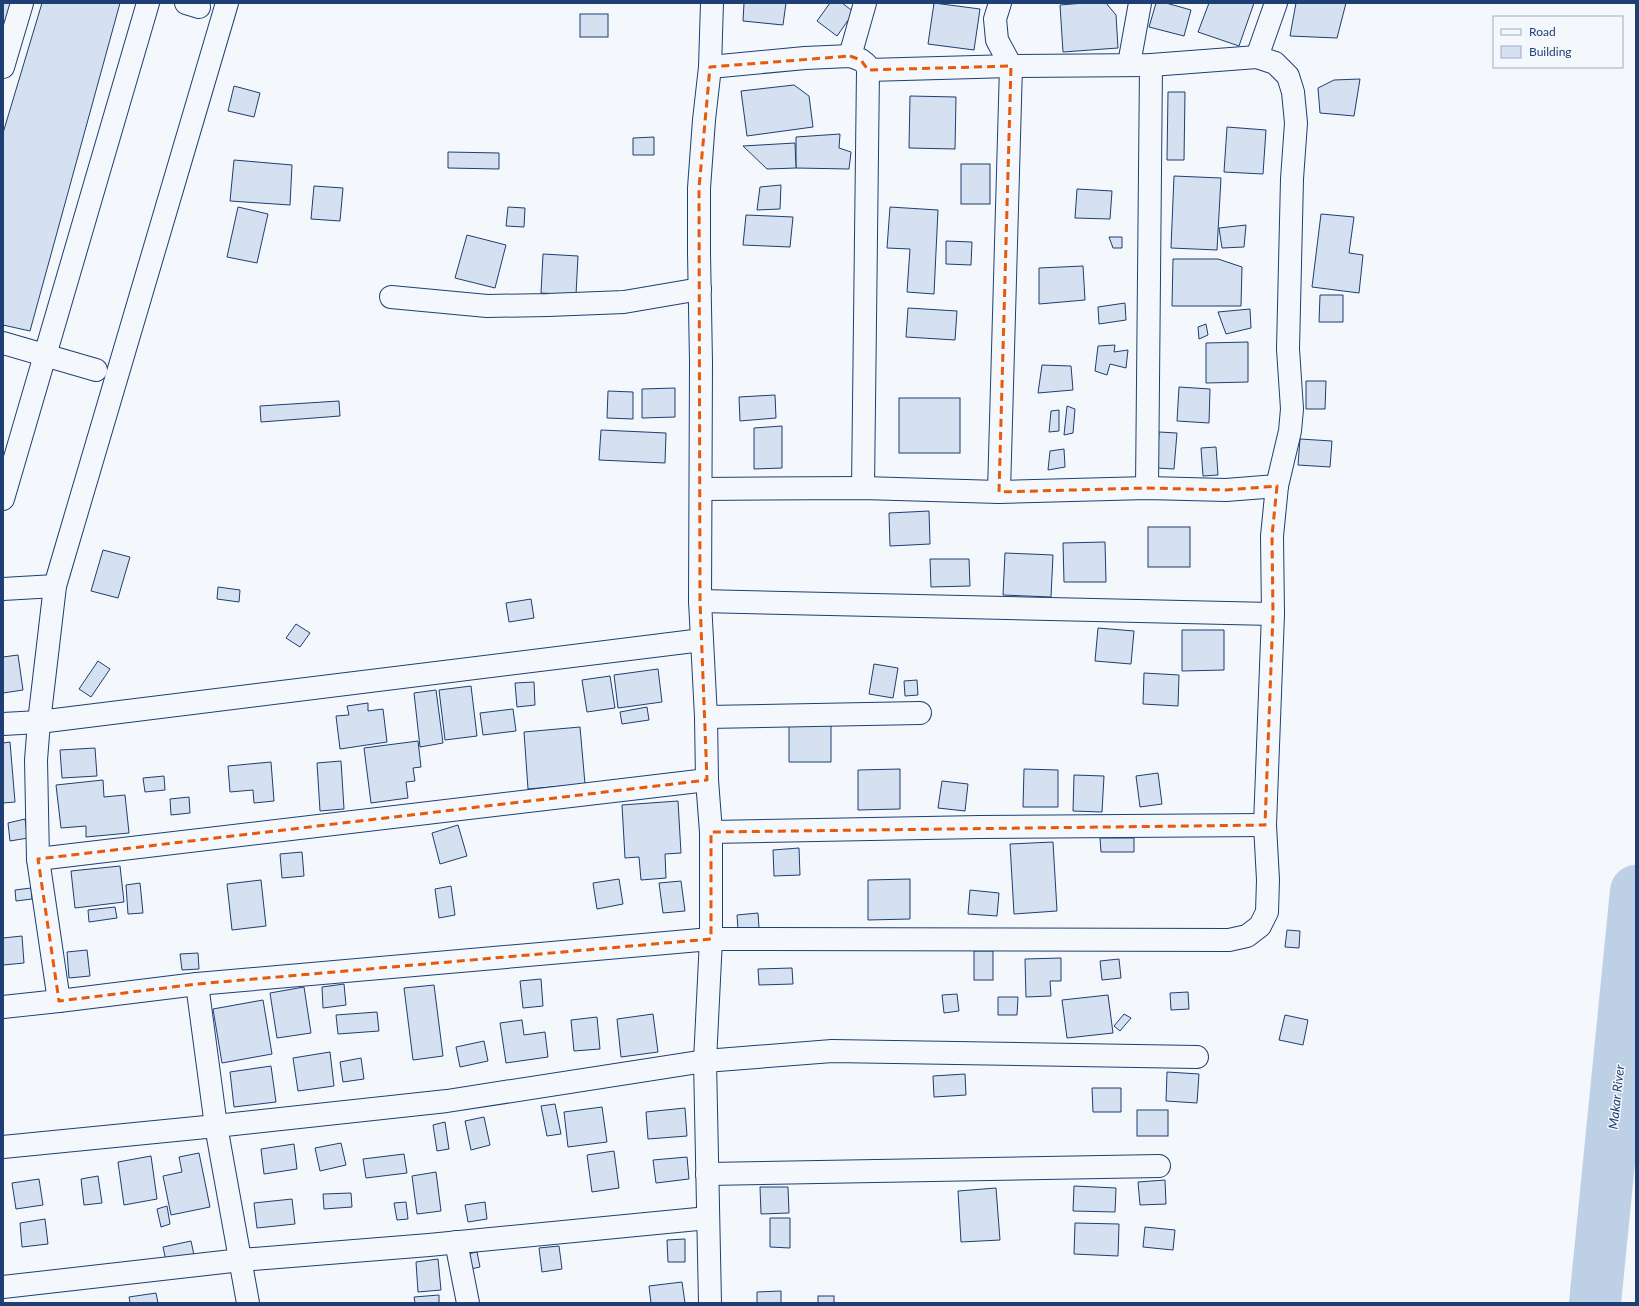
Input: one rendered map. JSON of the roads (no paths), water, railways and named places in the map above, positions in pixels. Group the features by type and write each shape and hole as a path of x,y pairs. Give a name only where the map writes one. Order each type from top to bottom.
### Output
{"street":[{"path":"3,67 22,3"},
{"path":"3,499 148,3"},
{"path":"59,1002 38,859 36,760 55,586 227,3"},
{"path":"710,1303 705,1061 711,939 711,832 707,780 706,717 700,601 701,362 699,188 710,67 712,3"},
{"path":"850,56 865,3"},
{"path":"999,492 1011,66 997,40 995,19 1000,3"},
{"path":"1129,64 1140,3"},
{"path":"1257,57 1276,3"},
{"path":"710,67 805,58 850,56 861,60 866,64 868,70 863,488"},
{"path":"3,1007 59,1002 197,984 711,939 1229,940 1248,936 1260,926 1267,912 1268,880 1264,825 1273,614 1272,536 1277,486 1290,431 1292,408 1288,349 1292,179 1296,123 1293,92 1288,76 1275,63 1257,57 1151,64 868,70"},
{"path":"1147,488 1151,64"},
{"path":"391,297 487,306 555,305 624,302 700,289"},
{"path":"3,343 96,370"},
{"path":"701,489 863,488 999,492 1147,488 1226,490 1277,486"},
{"path":"3,588 55,586"},
{"path":"700,601 1273,614"},
{"path":"3,724 39,722 702,640"},
{"path":"706,717 920,713"},
{"path":"38,859 707,780"},
{"path":"711,832 980,827 1264,825"},
{"path":"197,984 216,1126 248,1303"},
{"path":"3,1148 447,1101 705,1061 832,1051 1197,1057"},
{"path":"707,1174 1159,1166"},
{"path":"3,1287 241,1260 456,1242 708,1218"},
{"path":"456,1242 468,1303"}],"waterway":[{"name":"Makar River","path":"1595,1303 1636,891"}]}
